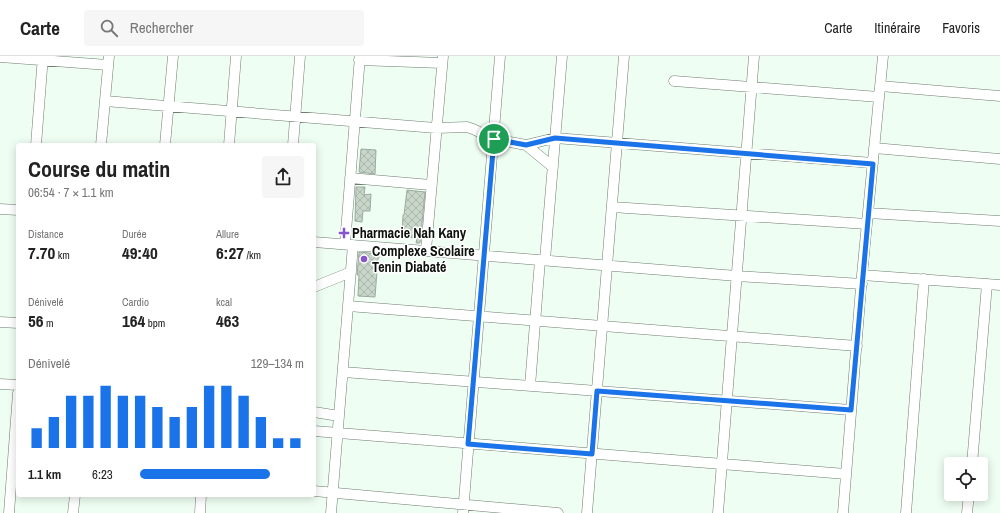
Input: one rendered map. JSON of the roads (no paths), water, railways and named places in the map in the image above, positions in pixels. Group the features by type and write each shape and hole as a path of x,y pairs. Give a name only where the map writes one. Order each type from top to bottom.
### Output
{"street":[{"path":"165,143 172,56"},
{"path":"229,143 236,56"},
{"path":"293,143 300,56"},
{"path":"463,509 500,56"},
{"path":"530,386 535,321 553,167 562,56"},
{"path":"587,513 624,56"},
{"path":"718,513 754,56"},
{"path":"843,513 862,279 883,56"},
{"path":"0,57 108,60 101,143"},
{"path":"36,143 43,58"},
{"path":"331,513 351,272 349,244 350,178 360,58 442,60 426,250"},
{"path":"674,81 879,97"},
{"path":"880,86 1000,96"},
{"path":"105,101 436,128 467,127 494,139 526,145 555,138 873,164"},
{"path":"526,145 553,167"},
{"path":"874,148 1000,159"},
{"path":"350,178 431,185"},
{"path":"612,207 867,224"},
{"path":"0,209 16,210"},
{"path":"868,213 1000,221"},
{"path":"316,242 737,276 924,279 1000,285"},
{"path":"316,286 351,272"},
{"path":"906,513 924,279"},
{"path":"973,457 987,284"},
{"path":"348,306 857,346"},
{"path":"0,322 16,323"},
{"path":"343,372 851,410"},
{"path":"0,384 16,385"},
{"path":"316,412 339,416"},
{"path":"9,513 16,420"},
{"path":"316,431 846,474"},
{"path":"316,492 463,509 558,513"},
{"path":"72,513 76,497"},
{"path":"200,513 202,497"},
{"path":"967,513 968,501"}],"place":[{"name":"Pharmacie Nah Kany","path":"344,233"},
{"name":"Complexe Scolaire Tenin Diabaté","path":"364,259"}]}
